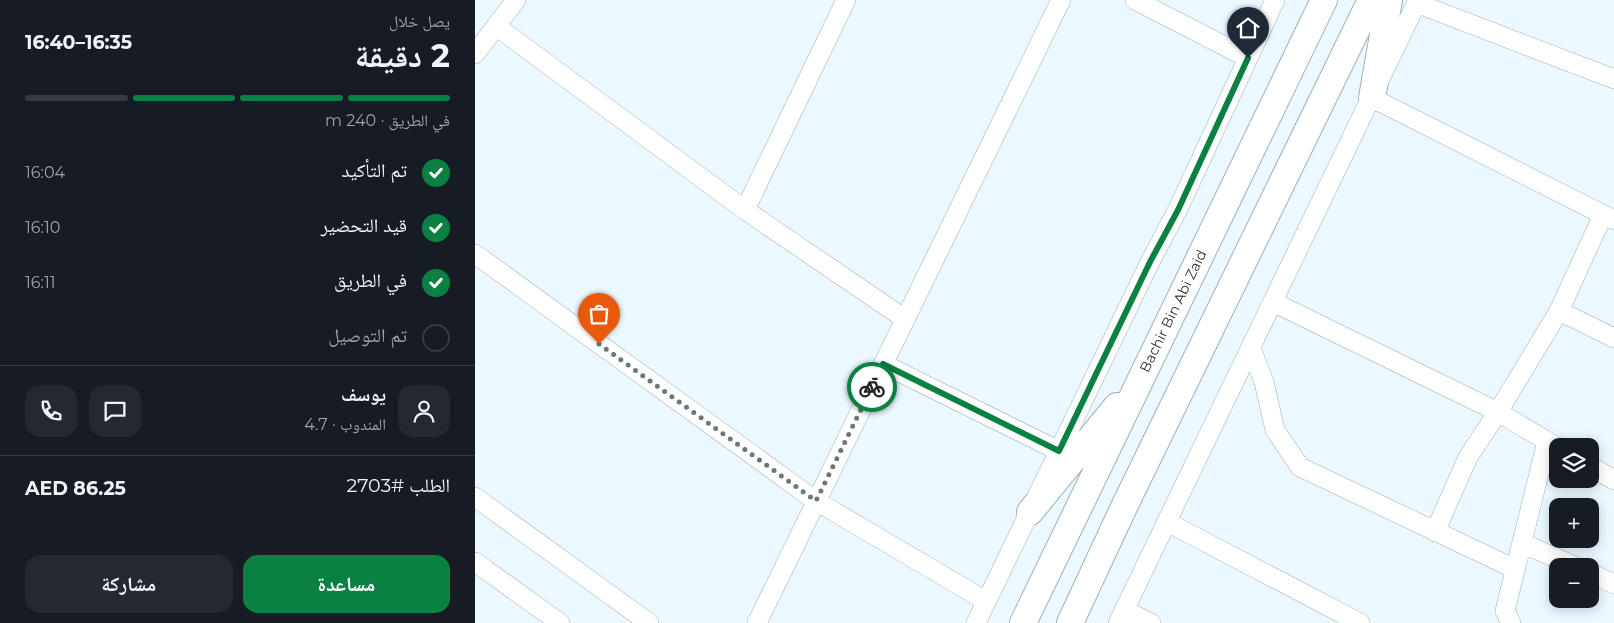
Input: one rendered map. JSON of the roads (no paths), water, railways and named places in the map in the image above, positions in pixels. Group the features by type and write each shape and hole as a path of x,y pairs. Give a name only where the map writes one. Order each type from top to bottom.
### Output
{"main road":[{"name":"Bachir Bin Abi Zaid","path":"1023,623 1324,0"},
{"path":"1070,623 1371,0"},
{"path":"1371,98 1389,0"},
{"path":"1254,145 1291,164"},
{"path":"1029,512 1144,372"}],"street":[{"path":"475,54 516,0"},
{"path":"745,210 846,0"},
{"path":"757,623 1061,0"},
{"path":"1135,0 1248,58"},
{"path":"976,623 1150,262 1178,210 1275,0"},
{"path":"1151,623 1121,616 1417,2 1614,79"},
{"path":"496,26 745,210 905,319"},
{"path":"1371,98 1608,218 1559,311 1498,412 1468,457 1435,532"},
{"path":"475,254 816,501 986,601"},
{"path":"1273,302 1498,412 1549,442"},
{"path":"1559,311 1614,338"},
{"path":"1251,348 1264,382 1275,430 1300,467 1515,569"},
{"path":"883,364 1059,451"},
{"path":"1511,623 1505,611 1522,543 1549,454"},
{"path":"1599,471 1614,480"},
{"path":"475,497 649,623"},
{"path":"1167,522 1360,623"},
{"path":"1522,543 1556,558"},
{"path":"475,562 560,623"},
{"path":"1599,578 1614,584"}]}
